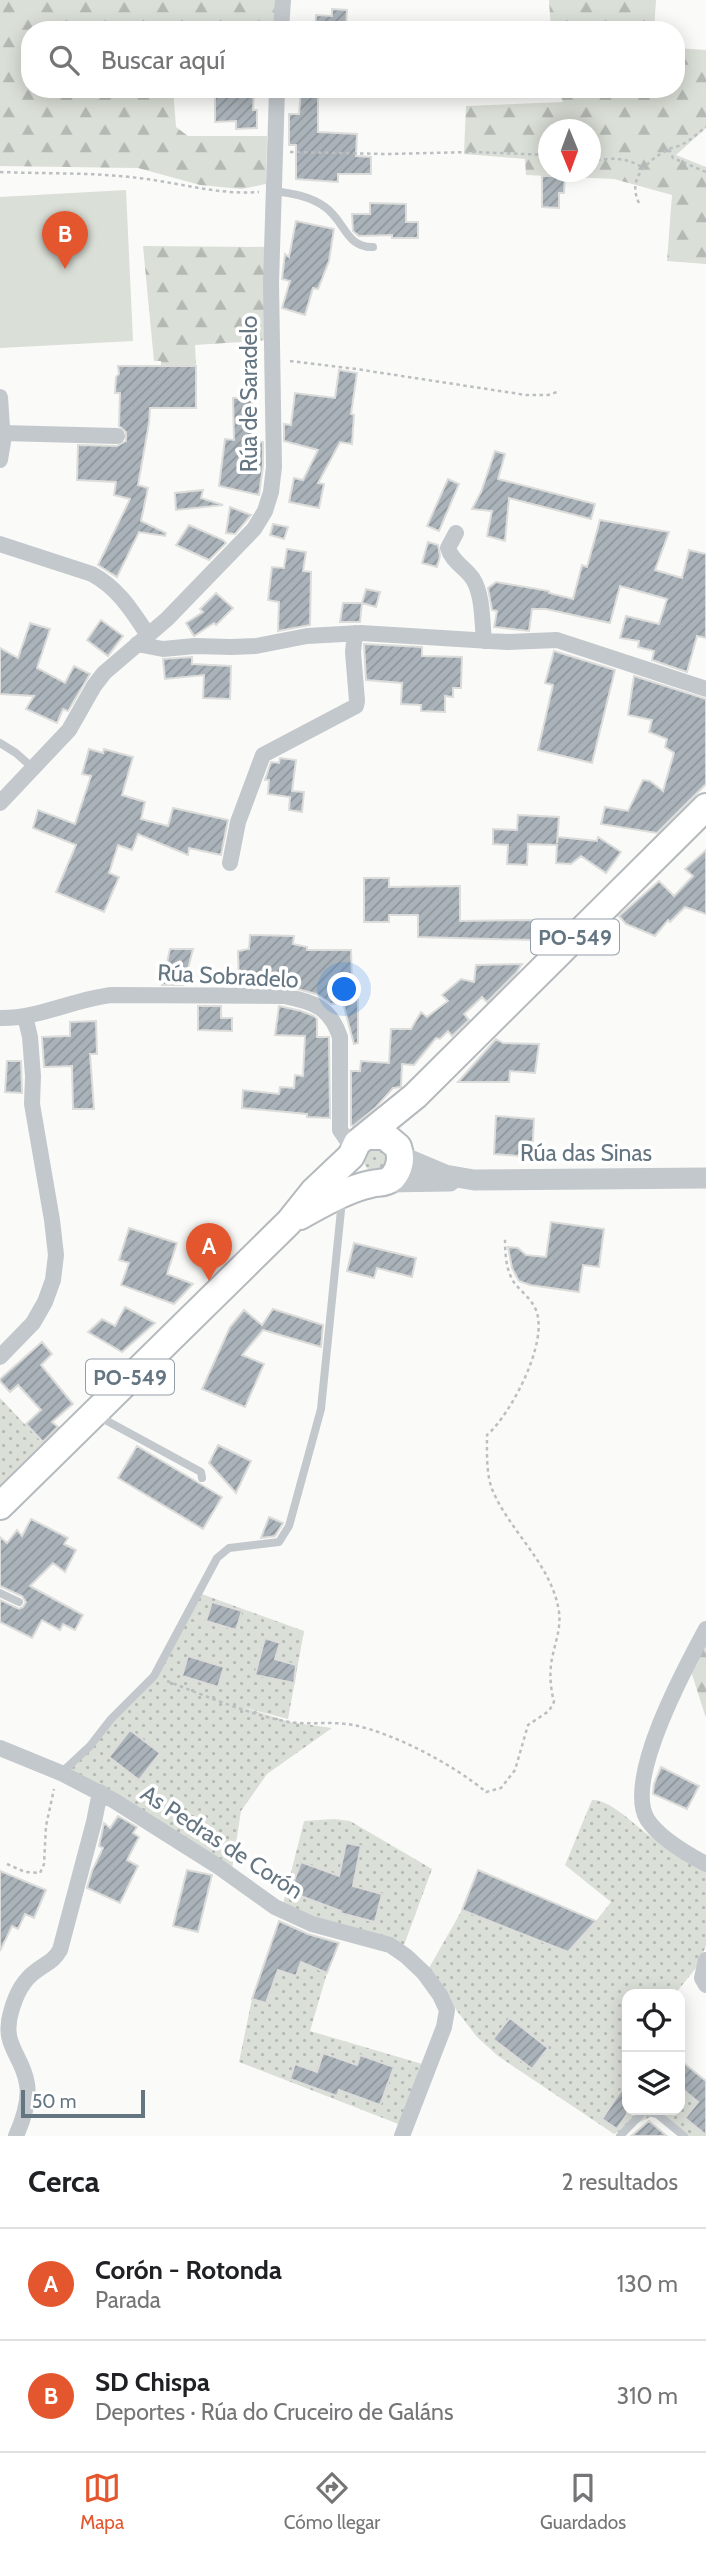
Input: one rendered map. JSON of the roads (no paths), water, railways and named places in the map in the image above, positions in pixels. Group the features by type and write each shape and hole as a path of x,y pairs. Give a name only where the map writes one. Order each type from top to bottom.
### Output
{"main road":[{"name":"PO-549","path":"0,1506 289,1222 313,1192 358,1147 415,1096 706,807"},
{"name":"PO-549","path":"289,1222 340,1196 379,1183 397,1170 399,1151 415,1096"},
{"path":"379,1183 358,1177 354,1171 358,1147 385,1136 399,1151"}],"street":[{"path":"282,21 283,0"},
{"name":"Rúa de Saradelo","path":"0,803 69,730 104,673 167,619 238,548 265,511 274,467 271,283 276,98"},
{"path":"0,397 3,433 0,460"},
{"path":"3,433 117,436"},
{"path":"456,533 448,548 453,560 473,578 478,589 484,641"},
{"path":"0,544 92,574 107,582 132,610 142,639 163,649 256,646 307,636 355,633 484,641 557,640 706,689"},
{"path":"230,863 238,822 263,755 356,706 353,652 355,633"},
{"name":"Rúa Sobradelo","path":"0,1018 26,1016 89,998 112,995 284,996 306,1001 327,1011 340,1037 340,1130 358,1147"},
{"path":"0,1357 33,1323 45,1302 53,1280 56,1255 32,1104 32,1063 26,1016"},
{"name":"Rúa das Sinas","path":"399,1151 432,1170 466,1179"},
{"name":"Rúa das Sinas","path":"379,1183 466,1179 706,1178"},
{"path":"706,1629 658,1727 642,1793 646,1816 654,1829 706,1864"},
{"name":"As Pedras de Corón","path":"0,1748 100,1792 219,1867 275,1907 312,1924 390,1945 424,1973 447,2010 444,2027 402,2136"},
{"path":"16,2136 22,2122 27,2084 10,2042 10,2015 23,1985 37,1970 55,1959 60,1950 100,1792"},
{"path":"706,1960 702,1978 706,1985"}],"lane":[{"path":"273,191 299,194 325,206 353,242 373,247"},
{"path":"0,743 16,752 34,769"},
{"path":"61,1773 90,1746 111,1718 154,1675 217,1558 229,1548 279,1542 289,1526 321,1409 341,1210 340,1196"},
{"path":"93,1414 201,1472 202,1478"},
{"path":"0,1593 19,1602"},
{"path":"620,2136 644,2111 657,2114 684,2136"}],"place":[{"name":"SD Chispa","path":"65,269"},
{"name":"Corón - Rotonda","path":"209,1281"}]}
